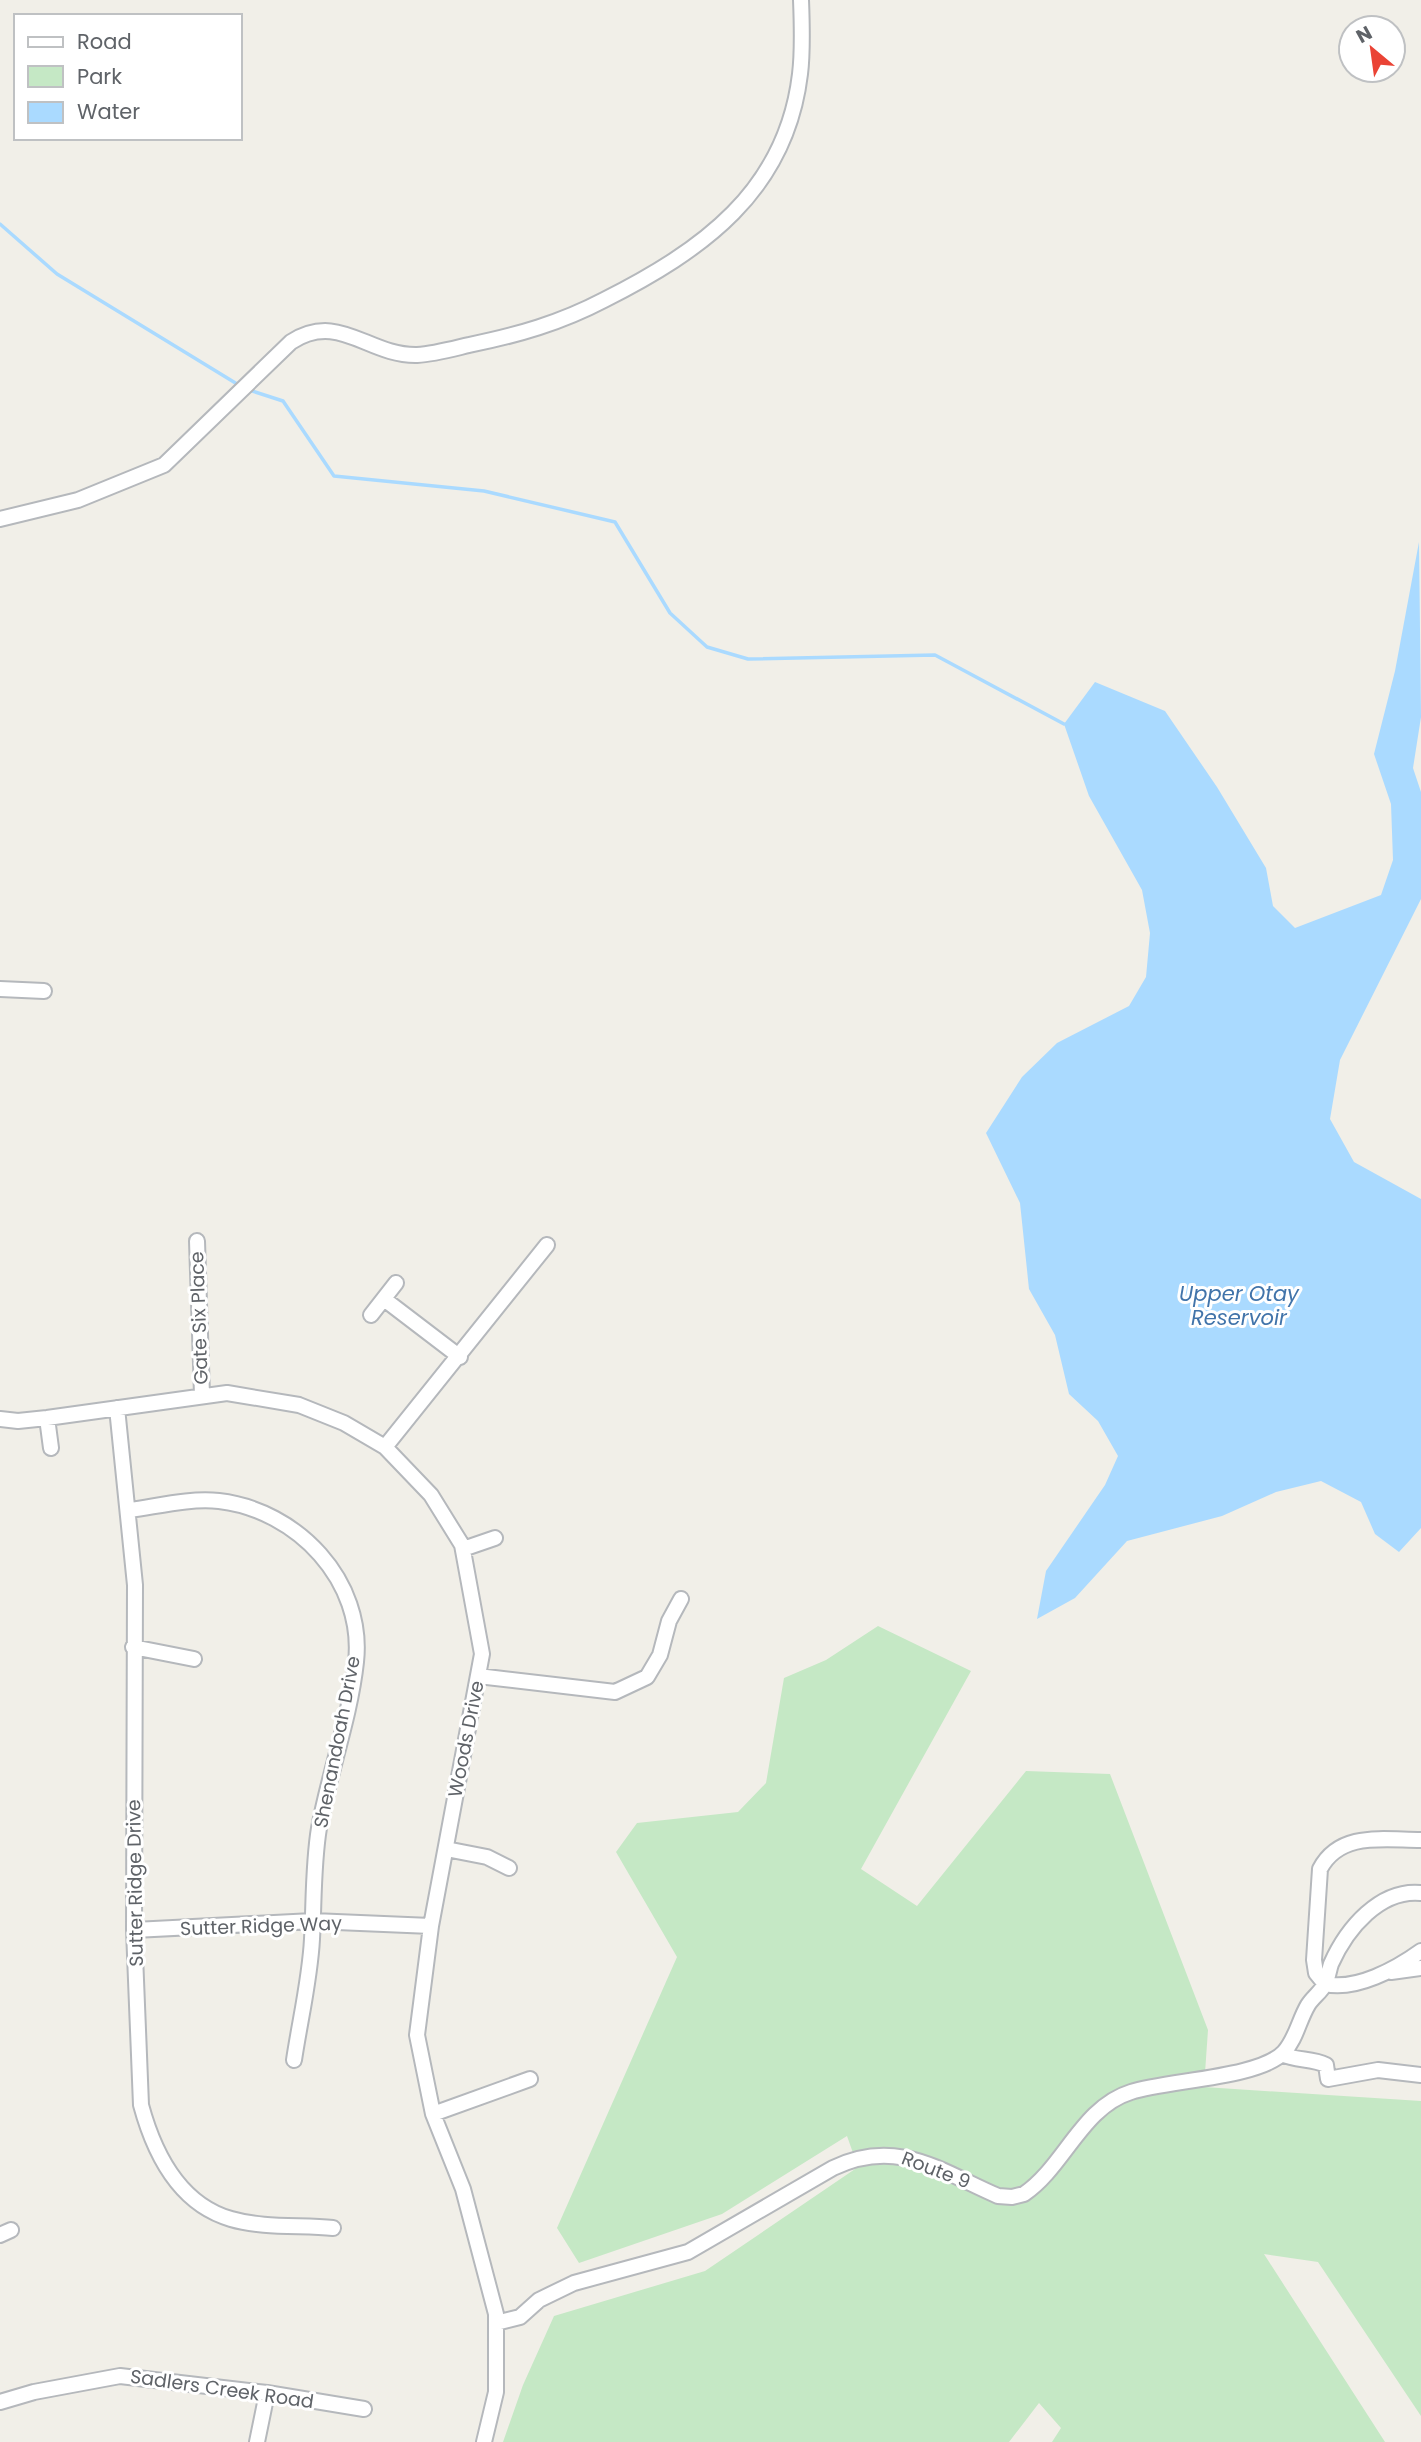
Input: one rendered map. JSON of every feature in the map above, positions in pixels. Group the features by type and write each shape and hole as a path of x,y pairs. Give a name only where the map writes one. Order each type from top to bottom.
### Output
{"street":[{"path":"0,519 78,500 164,465 277,355 308,332 335,331 398,353 436,352 527,333 559,323 676,262 709,238 736,212 761,179 779,146 792,111 800,74 801,0"},
{"path":"0,989 44,991"},
{"name":"Gate Six Place","path":"197,1241 202,1395"},
{"path":"385,1447 460,1357 547,1245"},
{"path":"371,1315 396,1283"},
{"path":"384,1299 460,1357"},
{"name":"Woods Drive","path":"0,1419 18,1421 47,1418 227,1393 299,1405 344,1423 385,1447 431,1495 463,1549 482,1654 431,1926 417,2035 433,2114 463,2189 496,2323 496,2392 484,2442"},
{"name":"Sutter Ridge Drive","path":"117,1408 130,1510 135,1585 134,1930 141,2105 153,2145 167,2170 199,2202 233,2220 333,2228"},
{"path":"47,1418 51,1448"},
{"name":"Shenandoah Drive","path":"130,1510 202,1500 231,1503 258,1510 284,1523 309,1542 330,1565 344,1591 356,1634 356,1663 319,1830 313,1921 295,2060"},
{"path":"463,1549 495,1538"},
{"path":"478,1676 615,1692 647,1677 660,1656 669,1620 681,1599"},
{"path":"133,1647 194,1659"},
{"path":"1421,1840 1355,1841 1337,1849 1324,1863 1320,1869 1314,1960 1316,1973 1325,1984 1337,1987 1386,1972 1421,1968"},
{"path":"446,1849 487,1857 509,1868"},
{"path":"1421,1893 1397,1893 1374,1907 1339,1950 1325,1984 1309,2003 1282,2054 1326,2065 1328,2079 1378,2070 1421,2074"},
{"name":"Sutter Ridge Way","path":"134,1930 313,1921 431,1926"},
{"path":"1386,1972 1421,1951"},
{"name":"Route 9","path":"496,2323 520,2317 539,2300 574,2283 688,2252 833,2168 856,2158 878,2154 904,2155 998,2196 1018,2196 1033,2186 1102,2108 1119,2096 1140,2089 1253,2068 1282,2054"},
{"path":"433,2114 530,2079"},
{"name":"Sadlers Creek Road","path":"0,2402 34,2392 120,2376 267,2393 364,2409"},
{"path":"257,2442 267,2393"}],"green space":[{"path":"878,1626 971,1671 861,1869 917,1906 1026,1771 1110,1774 1208,2030 1204,2087 1421,2101 1421,2416 1318,2262 1264,2254 1385,2442 1052,2442 1061,2428 1039,2403 1009,2442 503,2442 523,2385 554,2316 705,2271 858,2167 847,2136 722,2214 579,2263 557,2228 677,1957 616,1852 637,1823 738,1812 766,1783 784,1678 826,1660"}],"water":[{"name":"Upper Otay Reservoir","path":"1419,542 1421,717 1413,768 1421,792 1421,899 1340,1060 1330,1119 1354,1162 1421,1199 1421,1528 1399,1552 1375,1534 1361,1502 1321,1481 1276,1492 1222,1516 1127,1541 1075,1598 1037,1619 1046,1571 1105,1485 1118,1456 1098,1421 1069,1394 1055,1335 1029,1289 1020,1203 986,1133 1022,1077 1057,1043 1129,1006 1146,977 1150,933 1142,890 1089,796 1064,724 1095,682 1165,711 1217,787 1266,868 1273,906 1295,928 1381,895 1393,860 1391,804 1374,754 1395,671"}],"waterway":[{"path":"0,224 57,274 242,387"},
{"path":"249,390 283,401 334,476 484,491 615,522 670,613 707,647 748,659 935,655 1064,724"}]}
